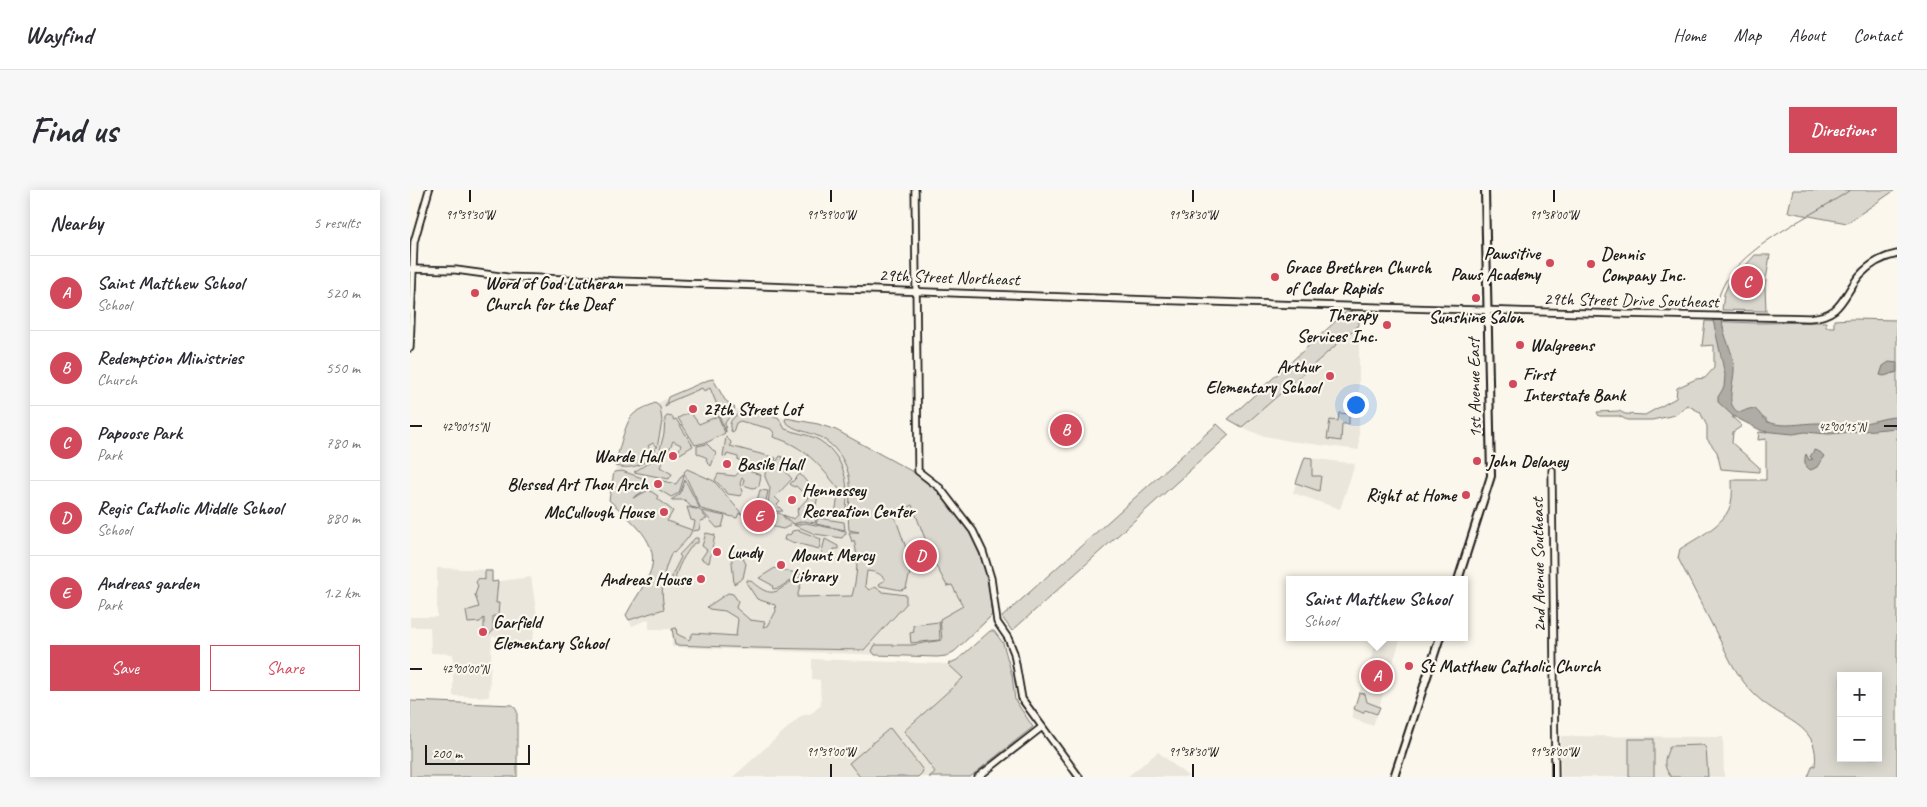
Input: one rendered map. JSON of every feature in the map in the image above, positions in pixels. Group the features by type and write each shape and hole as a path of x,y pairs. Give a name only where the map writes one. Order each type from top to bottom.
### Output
{"main road":[{"path":"410,348 411,269 415,236 429,190"},
{"path":"915,190 918,471 940,488 973,530 988,569 993,588 996,617 1014,653 1022,699 1080,777"},
{"name":"1st Avenue East","path":"1459,576 1490,476 1485,190"},
{"name":"29th Street Drive Southeast","path":"1488,312 1809,318 1824,315 1843,302 1855,282 1868,267 1878,260 1897,254"},
{"name":"29th Street Northeast","path":"411,269 456,270 498,276 1488,312"},
{"name":"2nd Avenue Southeast","path":"1552,470 1555,777"},
{"path":"1394,777 1439,641"},
{"path":"978,777 1042,727"}],"shaded area":[{"path":"1793,190 1895,190 1847,223 1788,212"},
{"path":"1755,255 1770,255 1765,286 1766,311 1722,310 1724,294 1731,278 1739,273"},
{"path":"1347,311 1359,313 1359,325 1242,427 1228,419"},
{"path":"1713,320 1722,320 1724,333 1734,362 1731,402 1738,412 1755,409 1768,422 1786,425 1817,423 1857,424 1897,417 1897,428 1829,434 1805,432 1793,434 1762,431 1733,416 1718,402 1718,397 1724,387 1725,375"},
{"path":"1834,320 1897,320 1897,777 1808,777 1813,765 1815,766 1815,753 1812,742 1800,727 1763,702 1742,680 1678,558 1680,549 1710,530 1728,511 1731,503 1732,480 1766,480 1766,439 1758,440 1759,432 1766,433 1766,418 1732,417 1742,426 1733,432 1732,443 1759,467 1759,472 1721,469 1717,452 1707,439 1707,426 1700,412 1687,405 1675,415 1652,420 1627,420 1619,416 1599,416 1597,412 1619,411 1625,414 1645,415 1676,398 1677,388 1696,379 1705,378 1714,368 1714,345 1702,346 1705,321 1755,323 1826,322 1826,327 1834,327"},
{"name":"Arthur Elementary School","path":"1359,325 1359,450 1289,441 1260,435 1242,427"},
{"path":"1889,362 1897,363 1897,372 1884,376 1880,375 1883,366"},
{"path":"713,378 725,400 736,409 818,424 836,430 915,473 938,491 971,534 975,543 989,583 992,615 990,619 955,651 946,656 937,657 672,647 672,629 649,629 649,619 632,626 626,615 650,573 653,554 646,537 609,500 621,444 630,418 635,413"},
{"path":"713,379 725,400 735,408 725,423 726,432 710,388 704,391 702,388 667,403 665,407 668,397"},
{"path":"655,403 660,407 662,421 657,448 653,443 648,446 650,449 656,449 649,459 639,465 633,467 615,466 628,421 639,411"},
{"path":"742,411 778,417 785,429 815,438 833,453 844,472 846,483 847,495 844,517 835,516 839,489 811,457 794,446 773,437 774,433 771,429 740,421 736,423 733,432 731,431 731,422"},
{"path":"690,412 699,424 718,416 725,433 708,442 695,445 678,418"},
{"path":"1339,413 1349,414 1349,424 1342,424 1341,441 1327,439 1330,420 1338,421"},
{"path":"667,416 673,417 673,420 676,419 693,446 680,454 678,453 681,445 673,441 668,452 660,449 664,434 665,418"},
{"path":"786,418 818,424 836,430 915,473 938,491 971,534 983,561 989,583 992,615 955,651 946,656 937,657 875,655 872,651 875,645 912,645 942,640 940,619 963,606 952,585 947,586 925,545 926,541 912,505 894,514 910,559 911,569 906,588 901,590 880,586 879,584 885,580 882,576 878,573 867,571 865,586 869,590 875,587 883,592 906,595 906,604 864,650 675,645 672,629 676,628 677,634 689,640 693,633 736,636 738,619 725,611 709,609 707,607 728,593 733,594 738,601 736,608 750,620 765,622 763,627 768,626 776,611 775,605 757,599 747,584 747,580 768,592 774,592 794,581 802,580 797,597 852,596 857,561 856,547 854,540 852,542 849,532 859,532 849,530 850,484 845,463 832,445 820,437 793,427 785,421"},
{"path":"1217,424 1229,435 1012,631 1002,617"},
{"path":"726,437 731,442 730,446 776,458 774,463 764,470 744,465 744,461 738,460 738,457 727,454 726,457 723,456"},
{"path":"707,444 716,453 711,466 706,461 707,458 697,453 697,446"},
{"path":"1814,450 1824,456 1817,467 1811,470 1806,465 1805,459 1806,454 1809,460 1813,459 1810,457"},
{"path":"659,451 666,455 660,467 672,474 669,479 634,472 653,460"},
{"path":"780,456 783,457 782,467 792,479 775,497 780,502 777,505 783,511 767,512 770,488 765,473 775,464"},
{"path":"1304,457 1355,464 1340,509 1293,493"},
{"path":"1305,457 1312,458 1312,476 1321,476 1319,491 1296,483"},
{"path":"687,469 714,481 742,514 739,513 737,518 701,509 685,475 684,472"},
{"path":"743,469 761,475 759,486 753,488 743,485 744,479 742,478 740,484 743,491 741,496 728,494 715,480 718,474 735,476"},
{"path":"622,471 645,479 645,490 633,498 649,490 673,511 667,521 692,530 674,553 672,552 666,566 662,586 664,609 629,620 626,615 649,575 652,552 642,533 609,500 614,472"},
{"path":"683,474 684,477 679,493 671,497 658,489 659,480 676,484"},
{"path":"800,474 818,495 814,516 817,517 815,523 804,521 793,524 783,515 794,519 798,515 797,510 808,498 796,486 794,487 790,484"},
{"path":"685,480 700,509 691,507 685,500 671,500 680,494"},
{"path":"760,490 768,491 763,516 757,520 755,519 756,515 749,513 751,504 755,508"},
{"path":"687,507 700,510 707,519 701,521 699,530 693,531 695,521 691,520"},
{"path":"702,511 725,516 722,527 717,528"},
{"path":"779,513 791,525 783,529 770,526 771,521 769,521 775,515 770,514"},
{"path":"818,518 844,522 845,530 816,524"},
{"path":"806,523 846,531 846,533 842,538 815,534 794,525"},
{"path":"798,530 821,539 819,549 784,540 785,536 791,534 792,531"},
{"path":"706,533 715,535 709,563 701,559 707,550 702,546"},
{"path":"695,538 698,538 698,543 694,543 687,552 677,572 675,583 671,582 681,557 679,555"},
{"path":"825,539 838,546 838,549 834,549 832,558 821,555"},
{"path":"731,551 744,554 743,558 746,564 743,578 734,584"},
{"name":"Garfield Elementary School","path":"437,568 492,570 493,582 531,577 537,616 533,638 528,646 492,636 489,697 453,696 453,654 431,653 430,627 410,627 410,617 437,617"},
{"path":"775,568 812,577 811,579 796,577 779,588 773,589 772,585 759,578"},
{"path":"485,571 492,571 492,582 498,581 496,603 499,603 498,616 493,616 493,631 489,635 484,635 484,618 480,622 468,623 466,611 479,607 475,595 478,586 476,582 479,578 485,580"},
{"path":"939,622 940,640 911,643 910,633 914,632 913,625"},
{"path":"990,631 994,631 1003,643 1012,675 1015,700 1033,727 970,777 929,777 935,772 904,731 963,678 948,664 957,660"},
{"path":"1377,641 1400,641 1373,726 1351,718"},
{"path":"812,659 948,664 964,678 904,730 935,773 929,777 733,777 801,716 812,713 821,705 820,680 812,679"},
{"path":"1359,693 1365,694 1367,702 1380,707 1377,714 1365,710 1363,713 1354,709"},
{"path":"410,701 513,705 517,711 517,777 410,777"},
{"path":"890,728 923,770 922,773 918,777 860,777 849,763"},
{"path":"1561,736 1723,737 1724,777 1561,777"},
{"path":"1629,739 1654,739 1654,777 1629,777"},
{"path":"1703,745 1706,748 1708,777 1671,777 1665,765 1666,755 1670,746"},
{"path":"1158,752 1189,777 1127,777"}],"waterway":[{"path":"1717,315 1720,294 1730,275 1746,257 1767,241 1850,190"}],"place":[{"name":"Pawsitive Paws Academy","path":"1550,263"},
{"name":"Dennis Company Inc.","path":"1591,264"},
{"name":"Grace Brethren Church of Cedar Rapids","path":"1275,277"},
{"name":"Papoose Park","path":"1747,282"},
{"name":"Word of God Lutheran Church for the Deaf","path":"475,293"},
{"name":"Sunshine Salon","path":"1476,298"},
{"name":"Therapy Services Inc.","path":"1387,325"},
{"name":"Walgreens","path":"1520,345"},
{"name":"Arthur Elementary School","path":"1330,376"},
{"name":"First Interstate Bank","path":"1513,384"},
{"name":"27th Street Lot","path":"693,409"},
{"name":"Redemption Ministries","path":"1066,430"},
{"name":"Warde Hall","path":"673,456"},
{"name":"John Delaney","path":"1477,461"},
{"name":"Basile Hall","path":"727,464"},
{"name":"Blessed Art Thou Arch","path":"658,484"},
{"name":"Right at Home","path":"1466,495"},
{"name":"Hennessey Recreation Center","path":"792,500"},
{"name":"McCullough House","path":"664,512"},
{"name":"Andreas garden","path":"759,516"},
{"name":"Lundy","path":"717,552"},
{"name":"Regis Catholic Middle School","path":"921,556"},
{"name":"Mount Mercy Library","path":"781,565"},
{"name":"Andreas House","path":"701,579"},
{"name":"Garfield Elementary School","path":"483,632"},
{"name":"St Matthew Catholic Church","path":"1409,666"},
{"name":"Saint Matthew School","path":"1377,676"}]}
